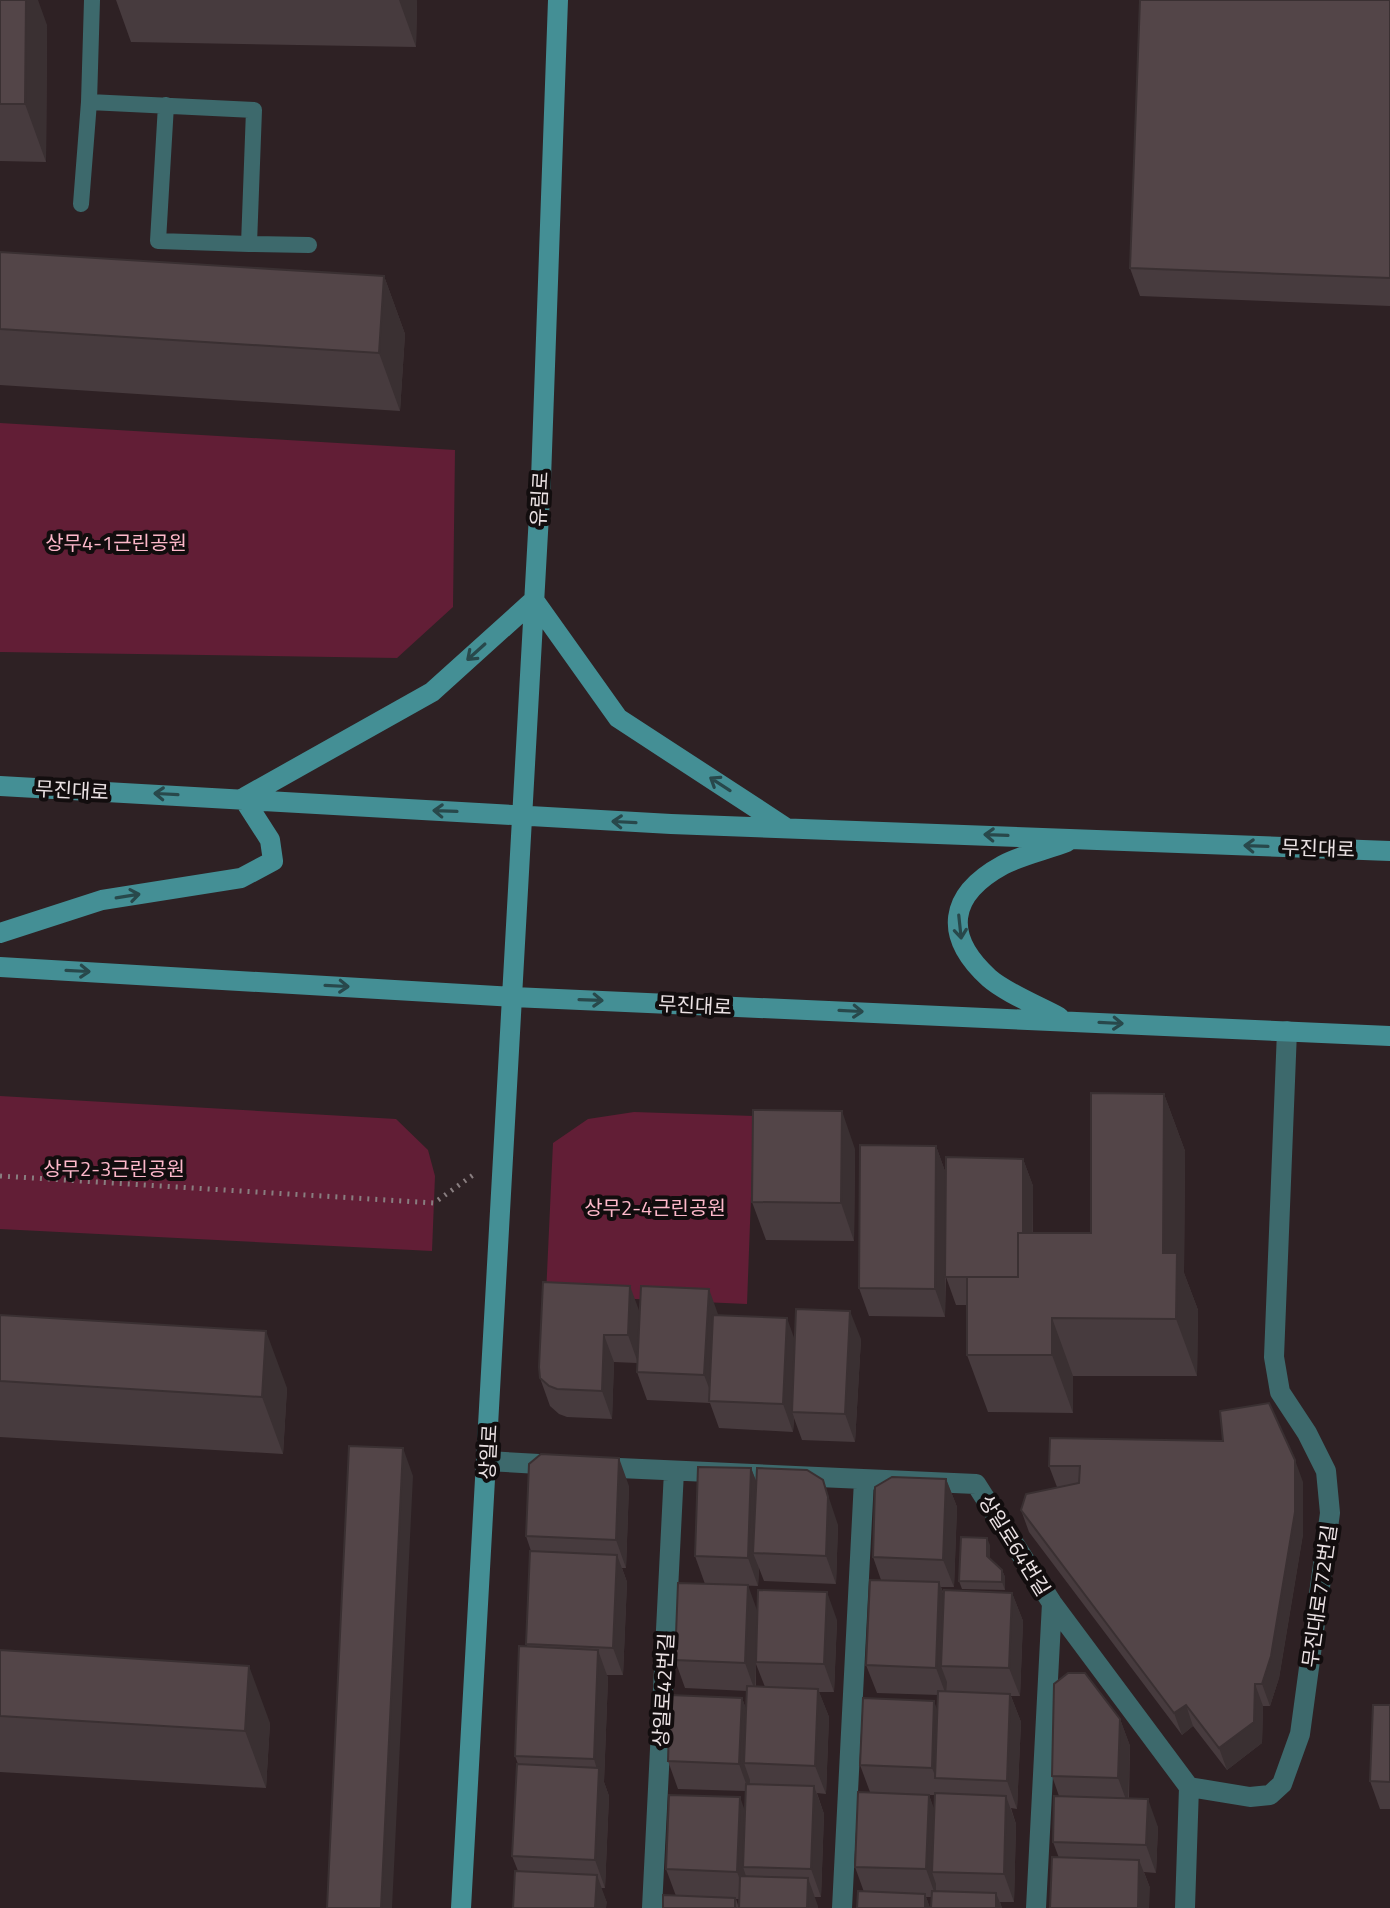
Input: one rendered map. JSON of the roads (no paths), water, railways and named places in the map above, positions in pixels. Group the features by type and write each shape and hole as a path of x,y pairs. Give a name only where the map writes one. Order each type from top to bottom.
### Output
{"main road":[{"name":"유림로","path":"513,997 534,600 558,0"},
{"path":"0,933 102,900 241,878 273,861 270,840 243,798 432,692 534,600 618,718 786,827"},
{"name":"무진대로","path":"0,786 523,816 1390,851"},
{"path":"1066,1021 991,980 964,951 958,930 958,908 969,891 1003,865 1078,838"},
{"name":"무진대로","path":"0,967 513,997 1390,1036"},
{"name":"상일로","path":"461,1908 513,997"}],"street":[{"name":"무진대로772번길","path":"1189,1787 1250,1797 1270,1795 1282,1784 1300,1734 1330,1513 1326,1471 1307,1433 1280,1392 1274,1357 1287,1031"},
{"name":"상일로64번길","path":"487,1461 976,1484 1052,1603 1189,1787"},
{"name":"상일로42번길","path":"652,1908 674,1471"},
{"path":"842,1908 864,1480"},
{"path":"1036,1908 1052,1603"},
{"path":"1185,1908 1189,1787"}],"lane":[{"path":"81,204 89,102 92,0"},
{"path":"89,102 254,110 249,244"},
{"path":"166,105 158,241 309,245"}],"park label":[{"name":"상무4-1근린공원","path":"116,542"},
{"name":"상무2-3근린공원","path":"114,1168"},
{"name":"상무2-4근린공원","path":"655,1207"}]}
